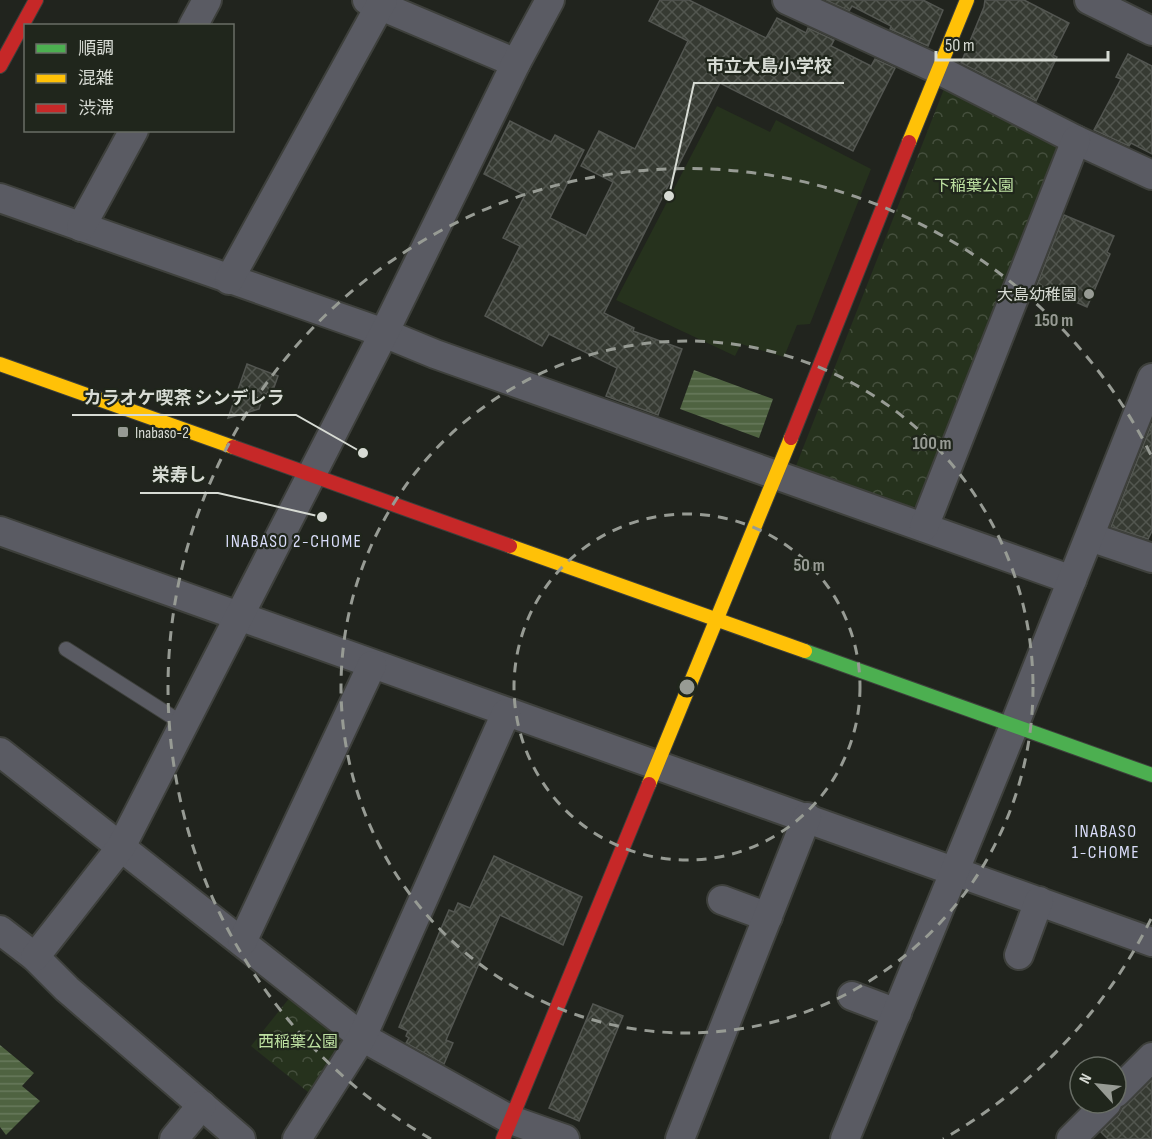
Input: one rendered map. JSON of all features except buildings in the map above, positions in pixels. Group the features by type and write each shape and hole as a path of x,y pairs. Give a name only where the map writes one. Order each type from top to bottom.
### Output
{"street":[{"path":"0,66 36,0"},
{"path":"194,24 207,0"},
{"path":"35,957 121,847 241,617 384,333 516,63 550,0"},
{"path":"787,0 937,69 1076,140 1152,174"},
{"path":"507,1130 776,476 937,69 967,0"},
{"path":"1089,0 1152,31"},
{"path":"229,280 377,2 516,63"},
{"path":"81,227 133,132"},
{"path":"924,527 1076,140"},
{"path":"0,198 1072,580"},
{"path":"0,364 1152,776"},
{"path":"845,1139 1014,726 1152,378"},
{"path":"0,531 657,766 807,817 1152,942"},
{"path":"1090,537 1152,558"},
{"path":"242,942 372,664"},
{"path":"297,1139 362,1037 506,712"},
{"path":"0,752 362,1037 507,1130 565,1139"},
{"path":"680,1139 807,817"},
{"path":"722,900 768,917"},
{"path":"1018,955 1039,901"},
{"path":"0,930 35,957 67,989 242,1139"},
{"path":"852,996 897,1012"},
{"path":"1128,1082 1152,1057"},
{"path":"174,1139 202,1106"},
{"path":"1071,1139 1095,1115"}],"lane":[{"path":"66,650 184,725"}],"green space":[{"name":"下稲葉公園","path":"944,89 1057,142 1061,159 921,505 912,507 796,466"},
{"path":"717,106 770,132 776,120 871,169 810,324 797,325 784,357 741,344 735,356 616,300"},
{"name":"西稲葉公園","path":"291,996 347,1037 313,1096 251,1046"}],"shaded area":[{"path":"694,370 773,399 759,438 680,409"},
{"path":"0,1045 34,1073 22,1086 40,1101 6,1135 0,1127"}],"traffic: fast":[{"path":"805,651 1152,775"}],"traffic: slow":[{"path":"909,142 967,0"},
{"path":"0,364 233,447"},
{"path":"649,784 791,438"},
{"path":"510,546 805,651"}],"traffic: jam":[{"path":"0,66 36,0"},
{"path":"791,438 909,142"},
{"path":"233,447 510,546"},
{"path":"503,1139 649,784"}],"place":[{"name":"市立大島小学校","path":"669,196"},
{"name":"大島幼稚園","path":"1089,294"},
{"name":"Inabaso-2","path":"123,432"},
{"name":"カラオケ喫茶 シンデレラ","path":"363,453"},
{"name":"栄寿し","path":"322,517"}],"district":[{"name":"INABASO 2-CHOME","path":"294,541"},
{"name":"INABASO 1-CHOME","path":"1106,841"}]}
